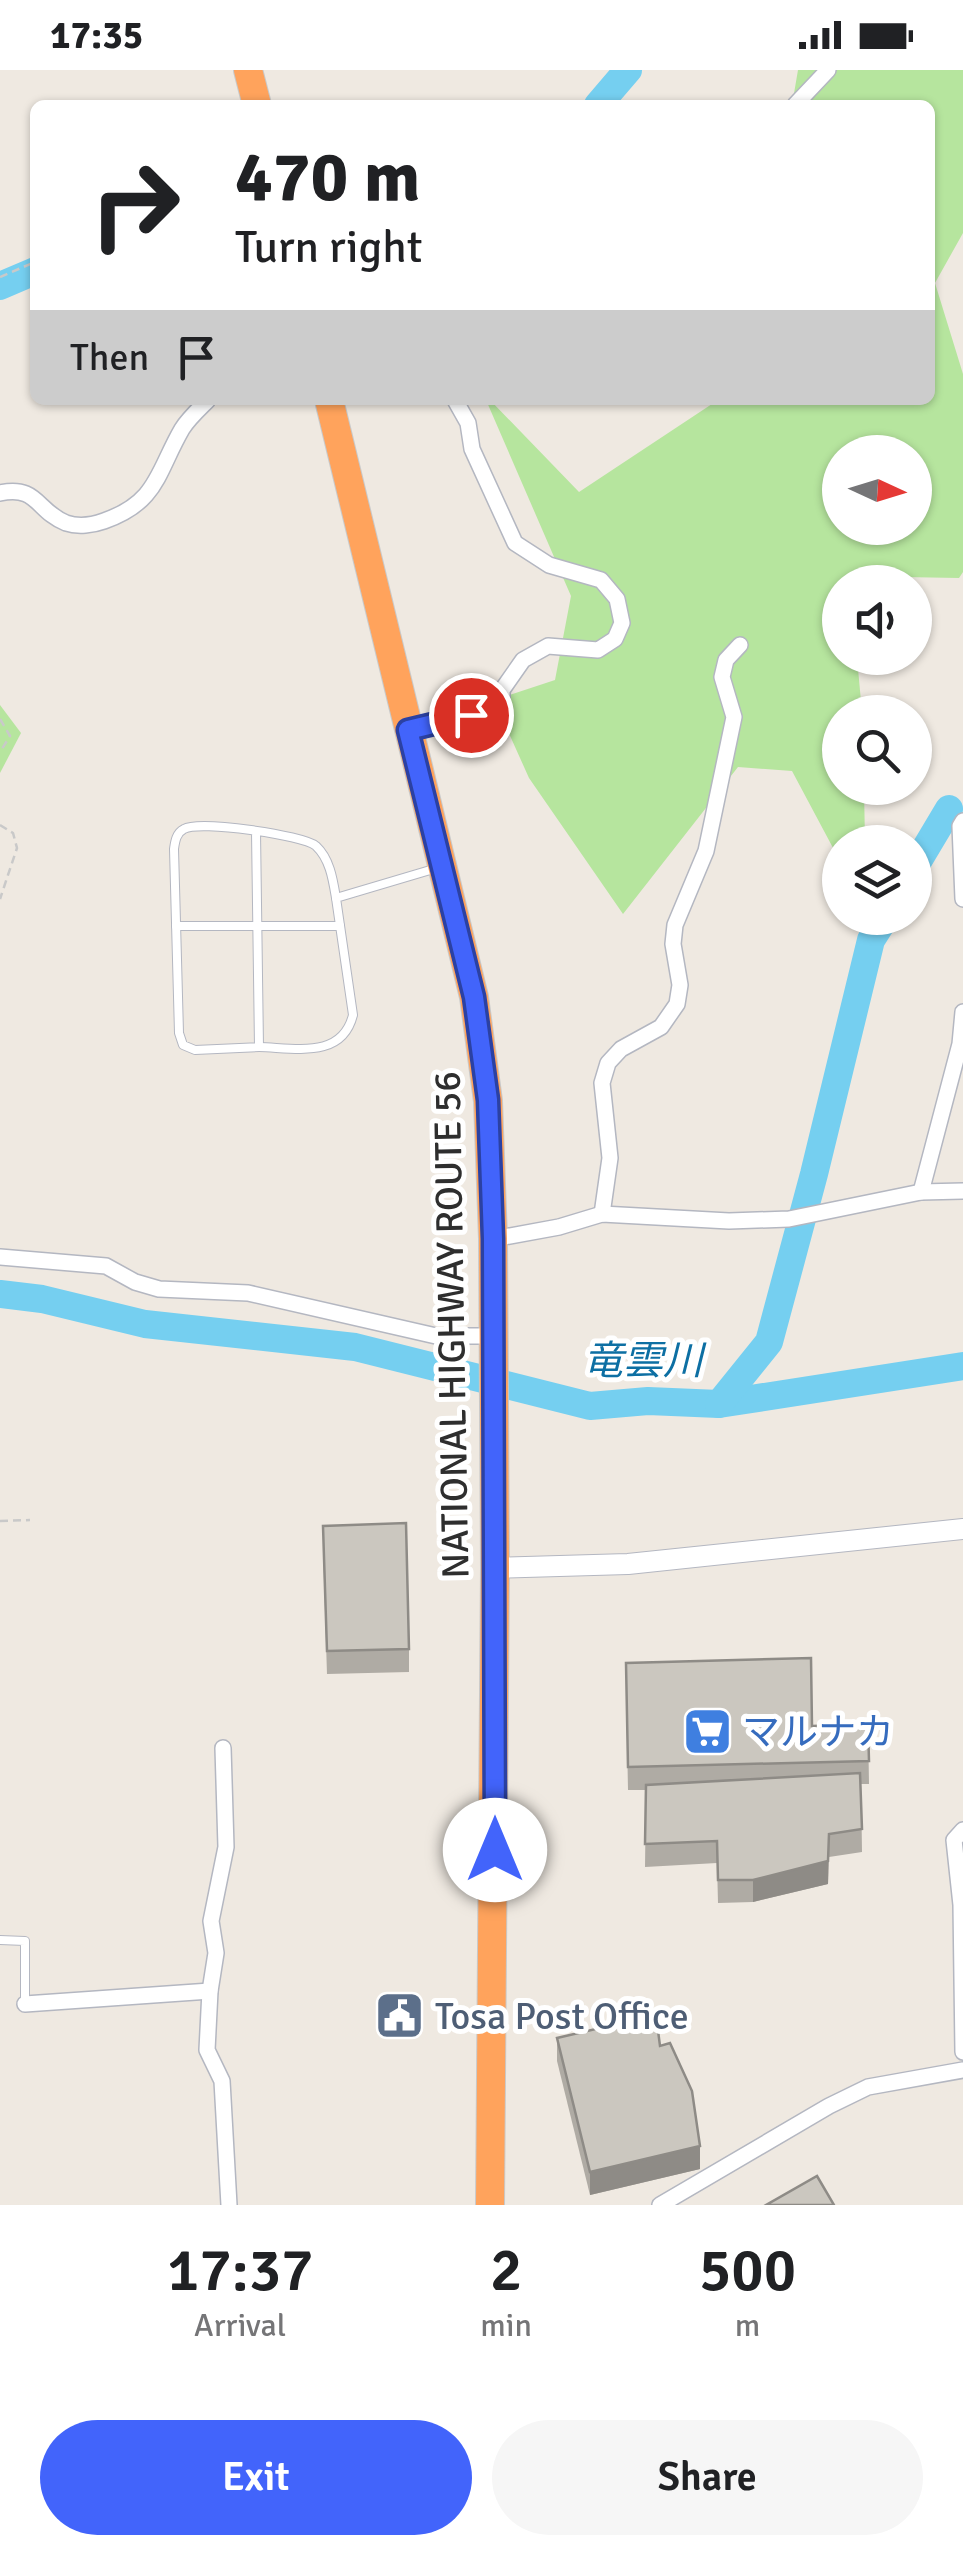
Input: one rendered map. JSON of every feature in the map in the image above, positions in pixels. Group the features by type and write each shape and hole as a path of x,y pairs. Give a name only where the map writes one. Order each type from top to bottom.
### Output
{"highway":[{"path":"248,70 255,100"},
{"name":"NATIONAL HIGHWAY ROUTE 56","path":"330,405 474,997 488,1100 495,1568 490,2205"}],"street":[{"path":"799,100 828,70"},
{"path":"0,492 18,489 32,495 53,517 72,526 96,524 125,514 150,493 182,428 203,405"},
{"path":"408,730 502,708 502,690 522,660 548,646 598,650 615,639 622,623 618,599 601,580 550,565 515,543 472,450 468,422 458,405"},
{"path":"602,1214 610,1158 602,1083 608,1064 621,1048 660,1027 677,1004 680,985 673,944 676,925 706,851 734,717 722,677 726,660 740,646"},
{"path":"963,821 963,899"},
{"path":"921,1192 960,1044 963,1012"},
{"path":"493,1239 559,1227 602,1214 789,1220 921,1192 963,1191"},
{"path":"0,1257 106,1266 135,1282 159,1289 248,1293 494,1346"},
{"path":"495,1568 628,1564 963,1529"},
{"path":"223,1748 226,1847 212,1921 216,1953 207,2050 222,2081 229,2205"},
{"path":"963,1830 954,1840 962,1904 963,2052"},
{"path":"25,2004 210,1991"},
{"path":"660,2205 868,2087 963,2070"}],"lane":[{"path":"198,825 256,832 304,838 318,848 332,876 353,1015 349,1031 334,1044 309,1048 195,1050 184,1045 179,1034 176,837 183,829 198,825"},
{"path":"256,832 259,1047"},
{"path":"336,898 442,867"},
{"path":"176,926 340,926"},
{"path":"0,1940 24,1941 25,2004"}],"path":[{"path":"0,277 30,264"},
{"path":"0,718 10,736 0,752"},
{"path":"0,825 13,833 17,848 0,899"},
{"path":"0,1521 30,1520"}],"green space":[{"path":"798,70 963,70 963,233 935,283 935,100 793,100"},
{"path":"935,283 963,374 963,572 959,578 932,578 932,565 822,565 822,675 859,675 860,695 822,695 822,805 864,805 865,825 822,827 792,771 738,767 623,914 529,778 494,700 555,680 571,596 488,405 495,405 579,492 710,405 935,405"},
{"path":"0,705 21,733 0,773"}],"building":[{"path":"406,1523 409,1649 327,1651 323,1526"},
{"path":"811,1658 812,1726 868,1724 869,1761 628,1767 626,1663"},
{"path":"860,1773 862,1829 829,1834 828,1861 753,1880 718,1880 717,1841 645,1844 646,1785"},
{"path":"656,2015 660,2046 670,2043 692,2091 700,2146 590,2172 557,2038"},
{"path":"817,2176 834,2205 766,2205"}],"waterway":[{"path":"602,100 628,70"},
{"path":"0,286 30,273"},
{"name":"竜雲川","path":"932,838 949,809"},
{"name":"竜雲川","path":"719,1404 769,1342 874,935"},
{"name":"竜雲川","path":"0,1294 42,1299 145,1324 355,1347 590,1406 648,1401 719,1404 963,1366"}],"place":[{"name":"マルナカ","path":"707,1732"},
{"name":"Tosa Post Office","path":"400,2016"}],"route":[{"path":"471,715 408,730 474,997 488,1100 493,1239 495,1850"}]}
